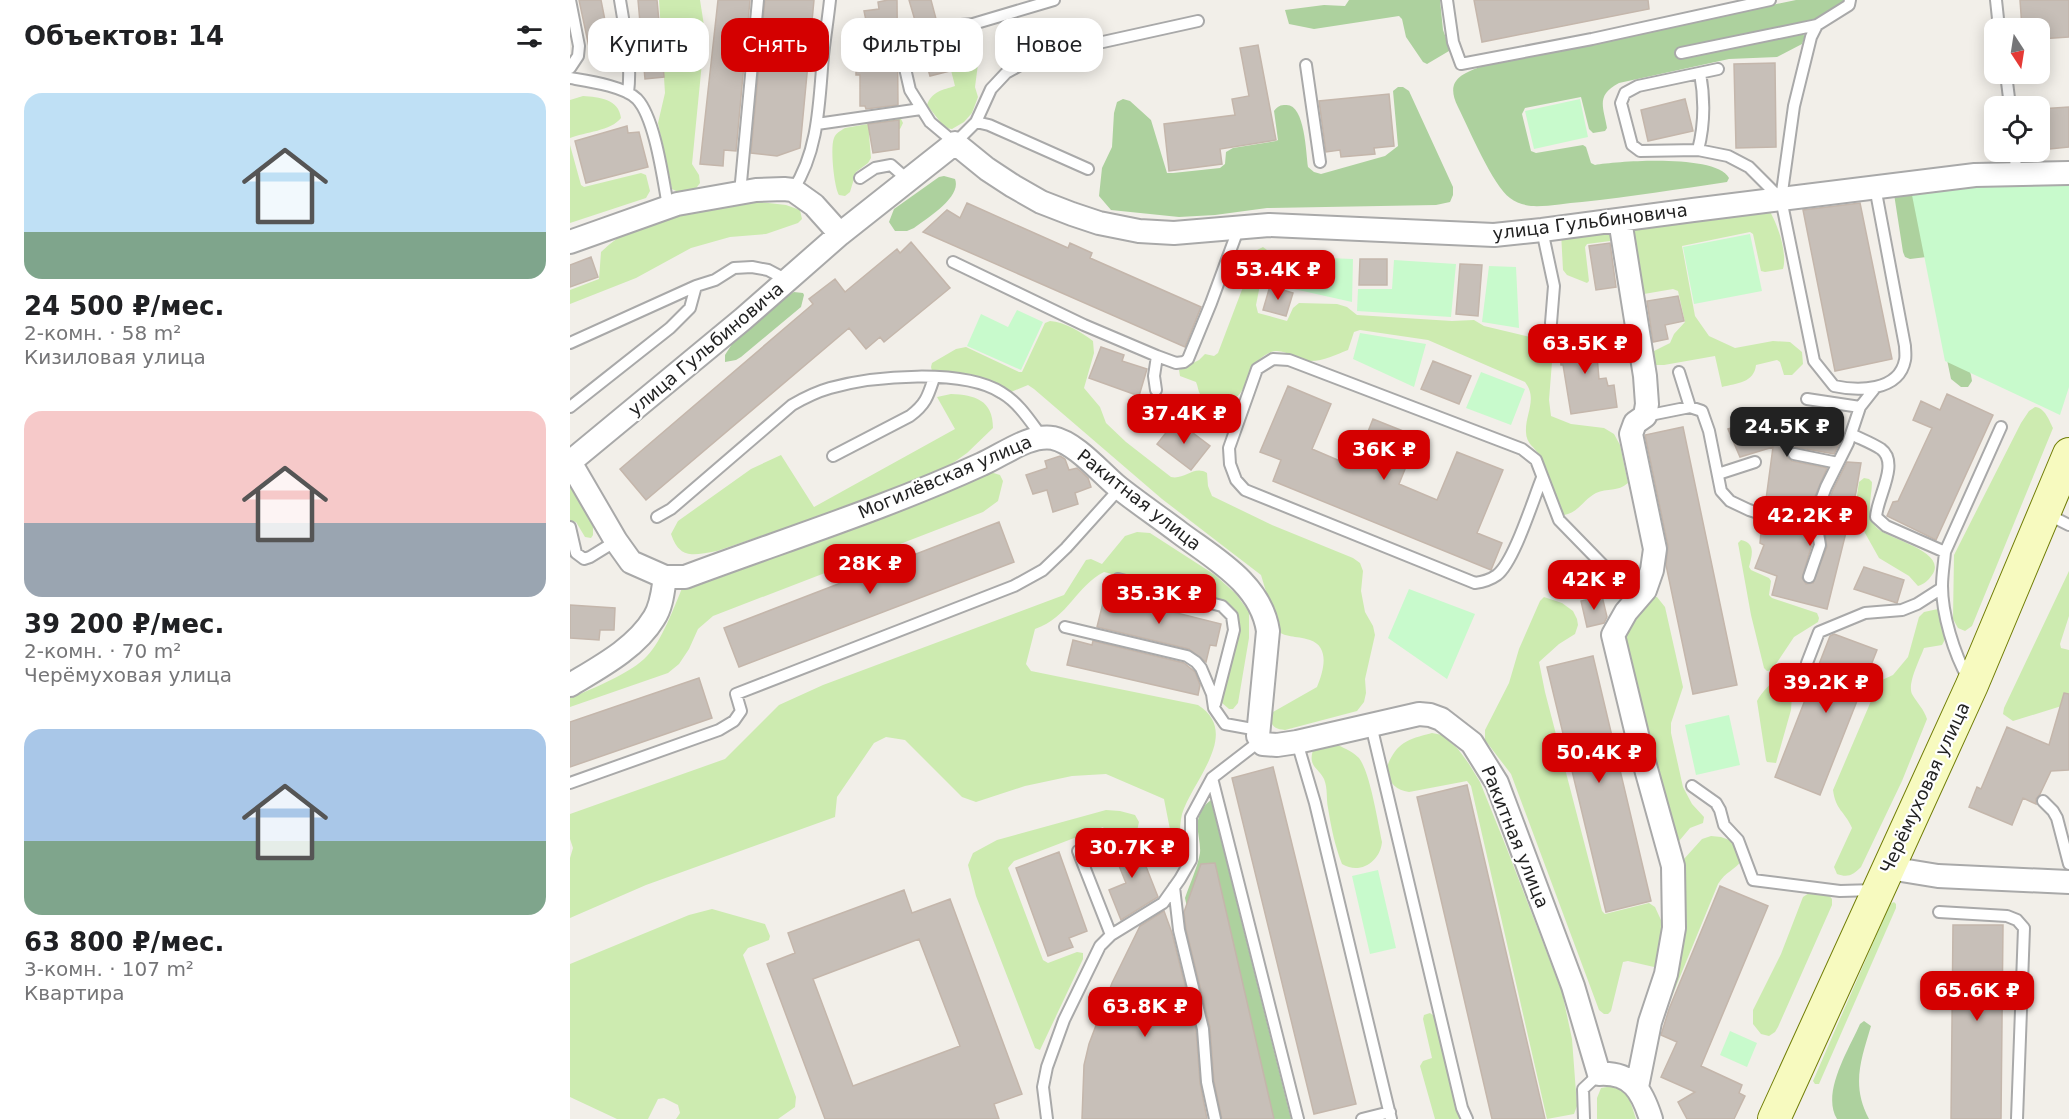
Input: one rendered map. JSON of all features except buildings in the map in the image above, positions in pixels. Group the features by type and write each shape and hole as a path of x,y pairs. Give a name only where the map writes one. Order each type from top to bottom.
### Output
{"main road":[{"name":"Черёмуховая улица","path":"1774,1119 1972,685 2057,518 2069,454"}],"street":[{"name":"улица Гульбиновича","path":"570,462 840,234 955,144 987,169 1041,202 1099,223 1138,231 1174,233 1269,225 1494,235 1975,176 2069,173"},
{"path":"570,242 668,206 772,189 793,190 814,205 840,234"},
{"path":"1620,220 1647,404 1645,416 1635,423 1631,434 1654,549 1652,570 1645,590 1636,599 1613,635 1641,751 1673,866 1674,928 1666,974 1650,1022 1637,1087"},
{"name":"Могилёвская улица","path":"664,577 685,577 853,516 1042,437 1065,442"},
{"name":"Ракитная улица","path":"1065,442 1120,488 1236,575 1260,603 1268,631 1259,735 1263,744 1297,742 1419,714 1442,719 1479,751 1504,800 1574,986 1599,1074"},
{"path":"570,462 616,541 631,562 664,577 661,599 655,617 636,640 604,665 570,685"},
{"path":"1884,879 1938,876 2069,882"},
{"path":"1599,1074 1616,1074 1626,1077 1637,1087 1651,1119"}],"lane":[{"path":"570,0 579,46 578,56 570,68"},
{"path":"620,0 629,59 628,93"},
{"path":"740,193 758,0"},
{"path":"793,190 804,175 817,124 830,0"},
{"path":"1054,0 973,24 924,28 917,32 910,43 904,64 910,90 930,122 955,144 976,122 991,89 1006,73 1029,60 1198,21"},
{"path":"1447,0 1453,42 1461,64 1593,39 1770,0"},
{"path":"1681,53 1817,25 1849,4 1850,0"},
{"path":"1996,0 1999,18"},
{"path":"1817,25 1811,38 1794,106 1781,199 1814,361 1833,386 1848,389 1875,388"},
{"path":"1306,64 1320,162"},
{"path":"1719,69 1638,86 1625,93 1621,103 1630,142 1636,150 1640,151 1698,150 1728,156 1749,167 1781,199"},
{"path":"1698,150 1705,117 1700,73"},
{"path":"570,78 603,85 628,93 637,99 647,113 668,206"},
{"path":"817,124 921,109"},
{"path":"976,122 989,125 1088,169"},
{"path":"2015,162 2016,175"},
{"path":"860,178 875,168 891,165 908,180"},
{"path":"1809,577 1820,545 1815,516 1851,434 1860,407 1875,388 1900,372 1905,360 1905,346 1875,187"},
{"path":"953,262 1084,325 1176,363 1188,359 1239,227"},
{"path":"1542,230 1554,286 1551,323"},
{"path":"570,343 696,286 715,280 734,268 752,267 768,270 788,280"},
{"path":"570,407 670,328 690,308 696,286"},
{"path":"1156,390 1154,369 1157,356"},
{"path":"1542,478 1509,562 1498,574 1488,580 1475,583 1245,490 1236,480 1230,464 1229,448 1257,369 1273,359 1289,360 1522,448 1536,460 1559,520 1636,599"},
{"path":"1679,372 1690,407"},
{"path":"657,517 671,509 792,405 829,388 877,378 934,378 987,385 1014,400 1042,437"},
{"path":"832,456 910,416 921,408 926,401 934,378"},
{"path":"1807,399 1860,407"},
{"path":"1645,416 1690,407 1702,411 1709,431 1721,491 1730,501 1774,519 1798,523 1815,516"},
{"path":"1972,685 1961,667 1949,632 1942,588 1945,552 2001,427"},
{"path":"1851,434 1883,450 1889,459 1889,472 1880,495 1876,517 1886,526 1945,552"},
{"path":"1794,454 1838,463"},
{"path":"1718,474 1755,462"},
{"path":"570,783 719,730 734,721 741,711 736,694 1014,586 1043,570 1120,488"},
{"path":"570,527 576,553 584,559 616,541"},
{"path":"1118,579 1222,606 1232,616 1234,630 1214,708"},
{"path":"1807,663 1819,633 1864,614 1902,609 1917,604 1942,588"},
{"path":"1047,1119 1043,1087 1054,1046 1100,946 1111,935 1163,903 1191,860 1191,817 1212,778 1259,735 1225,724 1214,708 1212,694 1202,668 1187,656 1065,627"},
{"path":"1371,725 1462,1108 1467,1119"},
{"path":"1297,742 1315,803 1390,1116 1362,1119"},
{"path":"1212,778 1298,1119"},
{"path":"1692,786 1716,803 1724,825 1738,840 1753,880 1840,891 1884,879"},
{"path":"2043,801 2054,811 2057,818 2069,864"},
{"path":"1078,851 1111,935"},
{"path":"1174,887 1179,930 1203,1029 1207,1082 1215,1119"},
{"path":"1939,912 2007,916 2017,920 2024,928 2017,1119"},
{"path":"1584,1119 1583,1089 1599,1074"}],"green space":[{"path":"659,0 700,0 703,18 660,18"},
{"path":"1349,0 1440,0 1443,30 1449,51 1427,64 1423,62 1406,37 1402,19 1399,16 1314,29 1289,24 1285,10 1324,5 1345,6"},
{"path":"1796,0 1844,0 1844,3 1816,20 1677,51 1675,53 1677,58 1680,58 1802,34 1805,36 1802,44 1777,57 1729,59 1619,83 1612,87 1604,97 1603,107 1607,128 1605,131 1593,133 1589,129 1581,97 1525,108 1522,114 1531,151 1536,153 1583,145 1586,147 1591,163 1595,165 1645,161 1687,162 1721,170 1729,178 1727,182 1582,202 1544,206 1523,204 1510,198 1496,182 1454,98 1454,85 1457,80 1468,72 1483,66"},
{"path":"664,72 701,72 692,164 699,175 700,183 694,191 680,193 672,189 658,123 665,93"},
{"path":"951,72 977,72 975,87 978,97 972,113 964,122 952,129 945,128 927,105 935,94 955,86"},
{"path":"1398,87 1409,91 1453,187 1450,202 1436,205 1267,208 1179,217 1111,210 1099,196 1102,168 1112,147 1114,113 1117,102 1123,99 1130,101 1151,120 1167,173 1220,168 1225,164 1226,152 1233,148 1278,140 1274,111 1279,106 1286,105 1297,112 1301,120 1308,167 1321,174 1385,156 1398,146 1393,91"},
{"path":"583,96 607,100 616,107 621,118 611,126 570,138 570,100"},
{"path":"1580,99 1588,137 1534,149 1525,111"},
{"path":"901,119 903,123 900,129 869,135 871,158 856,172 850,192 845,196 839,195 833,158 833,143 838,132 845,128"},
{"path":"570,145 581,185 584,187 641,173 646,175 650,191 646,198 570,223"},
{"path":"939,177 955,179 956,186 949,200 914,228 907,231 895,231 889,222 894,209"},
{"path":"2069,180 2069,387 2060,415 1945,361 1910,185"},
{"path":"1929,184 1935,256 1910,259 1905,257 1903,252 1894,194"},
{"path":"759,202 786,205 800,210 802,219 798,223 766,234 730,237 691,248 636,278 570,304 570,290 599,279 601,252 636,227 695,208"},
{"path":"1765,204 1780,235 1784,254 1783,269 1761,271 1753,234 1750,232 1682,246 1695,316 1709,336 1735,348 1773,341 1790,342 1802,352 1803,364 1792,375 1784,375 1780,362 1777,360 1756,365 1755,371 1748,379 1722,387 1715,356 1653,365 1652,352 1670,343 1674,334 1685,322 1678,291 1673,289 1644,294 1641,290 1630,225"},
{"path":"1609,224 1613,238 1610,241 1587,244 1585,247 1589,281 1587,283 1567,275 1563,270 1561,232"},
{"path":"1750,234 1762,291 1694,304 1683,247"},
{"path":"1263,247 1267,250 1256,305 1258,313 1287,321 1293,308 1299,303 1337,304 1347,307 1357,315 1452,321 1474,320 1484,326 1530,337 1550,357 1552,362 1549,400 1551,416 1571,424 1604,428 1614,434 1620,445 1628,483 1620,488 1596,493 1569,514 1564,515 1558,511 1543,463 1526,436 1531,401 1529,388 1525,382 1428,340 1360,330 1354,332 1348,350 1323,359 1308,361 1284,352 1274,351 1260,359 1241,392 1235,398 1227,401 1203,397 1199,393 1196,382 1180,376 1179,370 1199,360 1205,354 1214,356 1218,353 1257,250"},
{"path":"1280,256 1353,259 1352,302 1276,285"},
{"path":"1394,260 1456,264 1451,317 1357,311 1358,289 1392,289"},
{"path":"1489,266 1516,267 1519,328 1482,322"},
{"path":"1931,283 1959,342 1971,375 1972,381 1968,387 1961,387 1951,379"},
{"path":"794,292 804,295 801,307 741,357 725,362 725,355 732,344"},
{"path":"1017,310 1043,322 1021,370 967,346 981,314 1008,327"},
{"path":"1050,321 1067,325 1093,341 1094,353 1084,388 1100,407 1106,423 1126,442 1171,477 1181,477 1198,471 1207,473 1212,496 1360,563 1363,571 1361,591 1365,612 1375,635 1365,679 1364,702 1357,711 1285,730 1274,726 1270,720 1273,712 1317,687 1324,661 1321,648 1317,643 1282,634 1273,628 1271,608 1261,575 1162,499 1028,385 1011,392 989,380 932,371 932,363 956,349 966,347 1022,372 1045,323"},
{"path":"1360,333 1426,344 1414,387 1353,359"},
{"path":"1481,372 1525,389 1511,425 1466,408"},
{"path":"951,394 975,398 986,405 990,411 993,428 967,453 950,465 850,506 717,551 688,554 683,552 675,542 671,534 678,521 751,469 781,455 814,507 955,429 937,397"},
{"path":"2035,407 2044,412 2053,428 1972,626 1965,631 1958,628 1953,619 1954,555 2021,423 2029,411"},
{"path":"984,470 1000,475 1003,481 998,501 983,512 713,616 698,629 679,664 668,673 570,707 570,698 622,674 647,656 663,633 683,586"},
{"path":"1864,478 1872,482 1870,511 1876,527 1914,546 1932,559 1935,567 1932,575 1922,584 1918,586 1909,576 1879,558 1856,517 1859,482"},
{"path":"570,487 593,527 591,538 585,537 576,522 570,521"},
{"path":"1137,532 1150,533 1215,575 1236,594 1249,612 1249,638 1238,703 1233,709 1229,709 1222,703 1221,697 1238,630 1237,613 1228,603 1104,572 1086,585 1056,617 1035,629 1026,664 1031,671 1198,705 1210,716 1215,729 1215,743 1182,814 1180,856 1175,855 1164,799 1106,774 1072,776 1025,786 976,802 962,797 905,740 886,737 874,743 837,797 835,817 646,885 570,918 570,858 573,848 570,839 570,814 725,759 779,705 823,685 1064,595 1086,560 1091,559 1102,564 1125,536"},
{"path":"1741,540 1751,547 1749,567 1751,570 1771,581 1769,595 1772,598 1817,613 1819,618 1818,622 1794,637 1772,670 1767,671 1764,668 1751,615 1738,543"},
{"path":"2069,571 2069,616 2060,644 2061,648 2069,650 2068,704 2013,721 2003,714 2004,708"},
{"path":"1409,589 1475,614 1447,679 1388,638"},
{"path":"1544,597 1562,603 1573,611 1577,619 1575,634 1559,644 1539,662 1602,911 1605,914 1649,903 1655,907 1666,931 1659,964 1654,967 1623,962 1611,1011 1608,1014 1599,1010 1511,774 1485,740 1485,730 1509,683 1519,649 1540,601"},
{"path":"1650,597 1657,597 1665,607 1683,687 1671,723 1671,733 1683,787 1692,804 1704,817 1703,823 1690,828 1674,847 1621,637"},
{"path":"1938,609 1942,611 1945,625 1944,641 1942,645 1924,648 1911,684 1912,694 1927,719 1902,781 1861,867 1850,875 1837,874 1834,867 1852,828 1838,807 1833,790 1877,687 1882,680 1893,675 1908,657 1919,617 1924,612"},
{"path":"1785,675 1790,675 1793,680 1791,710 1776,763 1767,762 1757,701 1769,686"},
{"path":"1729,715 1740,765 1696,775 1685,725"},
{"path":"1432,733 1442,735 1458,749 1480,782 1562,992 1572,1039 1577,1106 1574,1114 1547,1119 1471,786 1467,781 1409,792 1394,786 1385,772 1397,749 1407,741"},
{"path":"1338,745 1357,756 1363,765 1382,842 1373,861 1362,867 1349,867 1342,864 1332,829 1324,779 1312,760 1313,750 1323,746"},
{"path":"1211,800 1291,1119 1232,1119 1185,898 1200,853 1198,820 1206,804"},
{"path":"1106,810 1135,815 1139,822 1137,831 1110,840 1103,827 1014,861 1008,868 1043,960 1048,963 1077,952 1083,953 1083,959 1040,1050 1035,1048 976,896 968,865 973,853 997,840"},
{"path":"1711,836 1735,842 1743,859 1718,884 1661,1023 1684,859 1702,839"},
{"path":"1378,870 1396,948 1370,954 1352,876"},
{"path":"1809,893 1828,894 1832,899 1832,905 1778,1027 1769,1036 1761,1034 1753,1024 1753,1010 1781,954 1803,897"},
{"path":"1894,902 1896,908 1819,1084 1815,1084 1813,1081 1890,904"},
{"path":"712,909 765,924 770,936 769,940 748,948 743,955 796,1097 795,1107 778,1119 676,1119 680,1113 678,1105 664,1098 658,1099 648,1119 617,1119 570,1097 570,964 689,915"},
{"path":"1430,1013 1434,1016 1456,1109 1461,1119 1435,1119 1420,1066 1423,1061 1432,1058 1423,1019 1424,1015"},
{"path":"1864,1021 1871,1026 1861,1061 1859,1084 1860,1095 1869,1119 1837,1119 1832,1097 1834,1084 1860,1024"},
{"path":"1730,1031 1757,1043 1747,1067 1720,1055"},
{"path":"1618,1085 1627,1096 1636,1119 1597,1119 1597,1098 1601,1088"}]}
